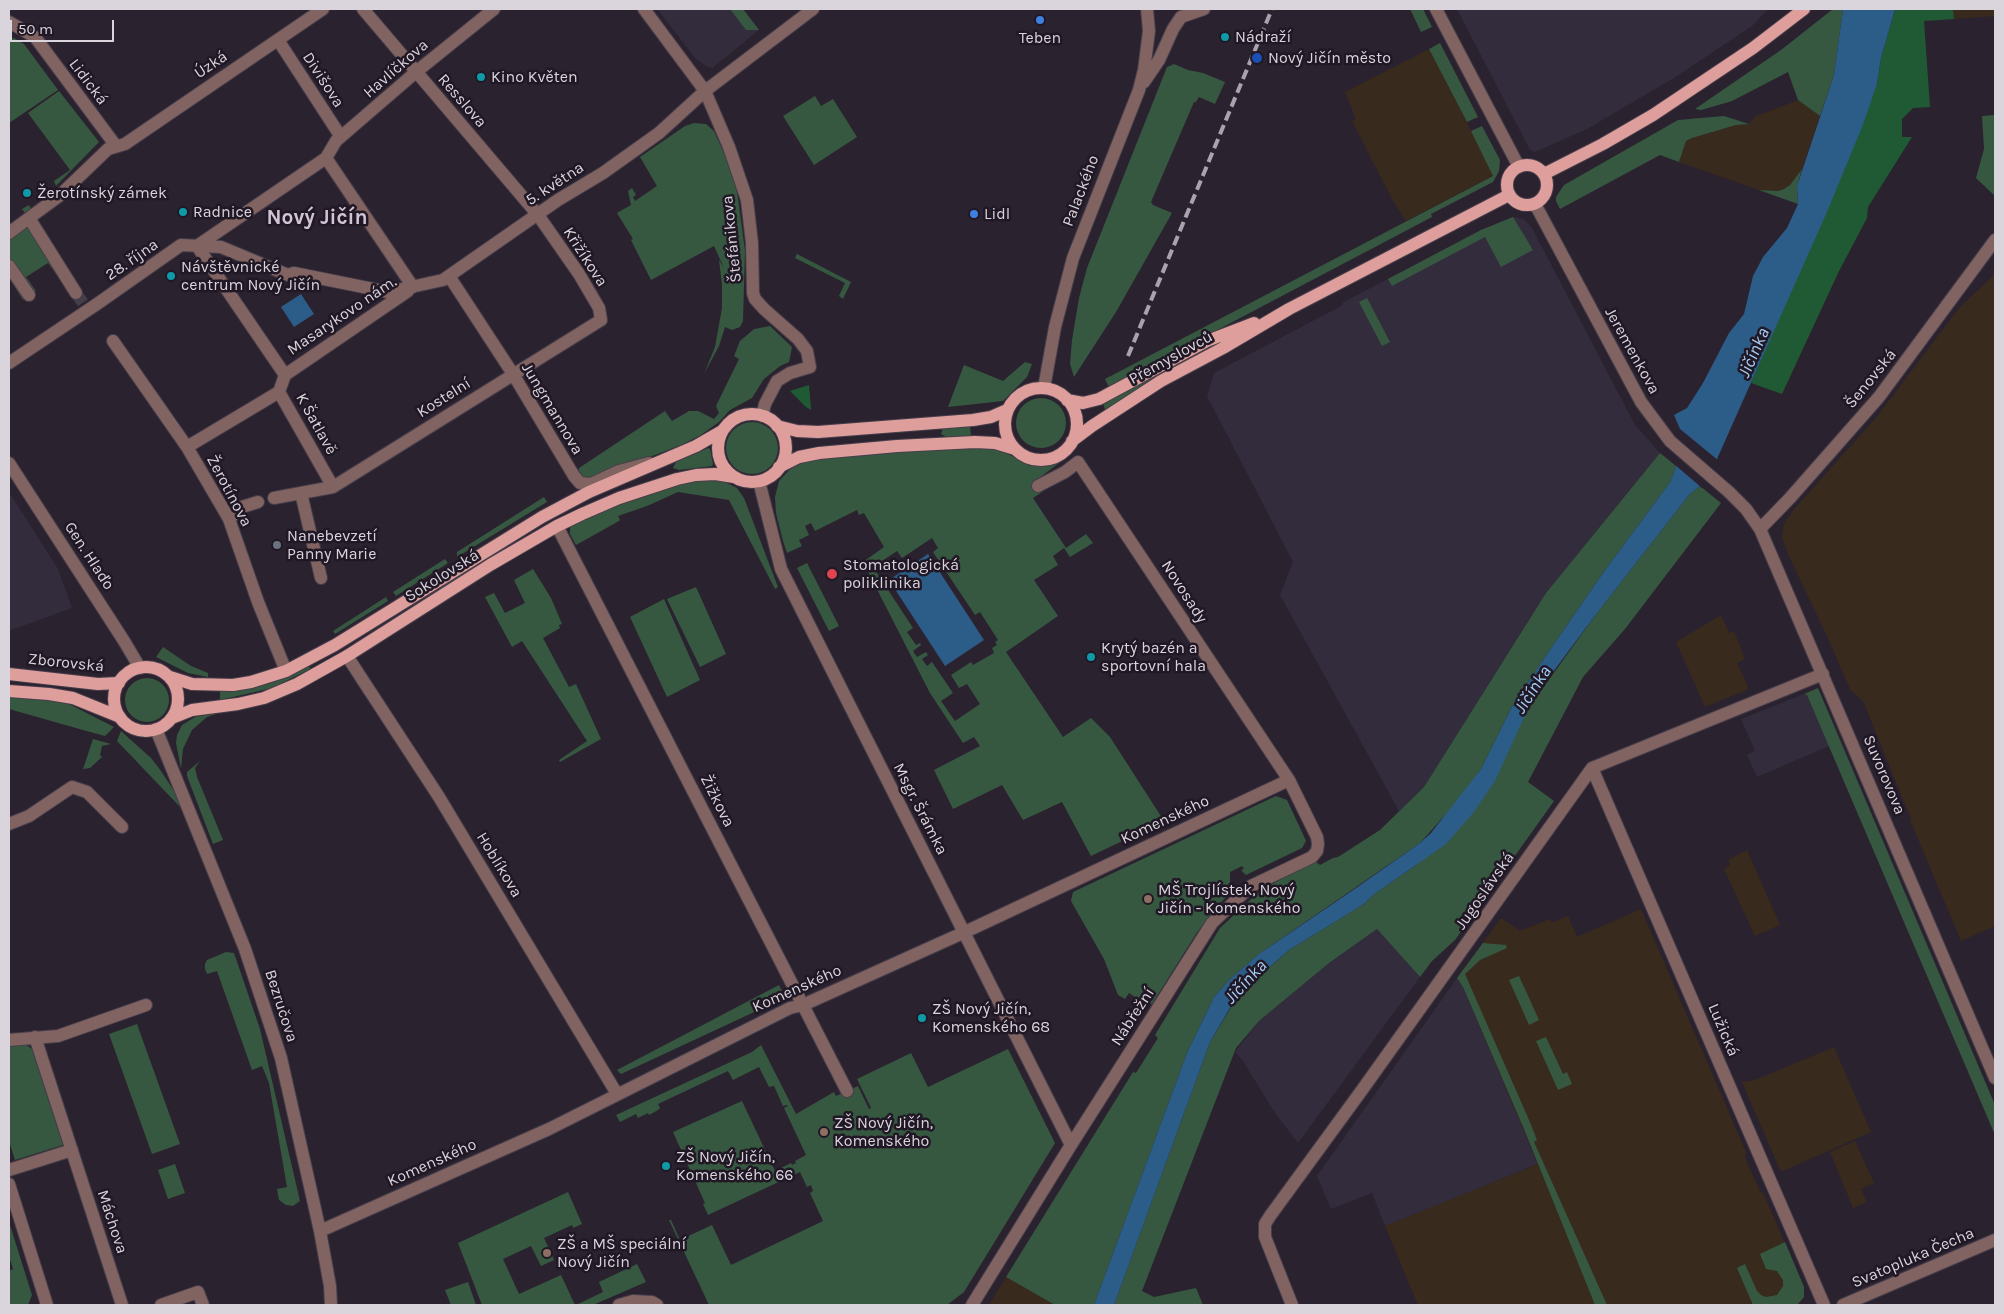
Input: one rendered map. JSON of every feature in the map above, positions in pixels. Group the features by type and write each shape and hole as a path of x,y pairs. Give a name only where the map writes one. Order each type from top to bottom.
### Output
{"main road":[{"path":"1544,174 1653,115 1753,48 1804,9"},
{"path":"1534,166 1544,174 1547,182 1547,191 1543,199 1536,204 1521,205 1509,195 1507,186 1509,177 1519,167 1534,166"},
{"name":"Přemyslovců","path":"1072,441 1146,390 1289,309 1509,195"},
{"name":"Přemyslovců","path":"1067,400 1083,403 1099,399 1207,341 1289,309"},
{"path":"1007,410 991,417 973,420 827,431 797,431 777,426 762,416 752,414 732,420 722,431 719,441 719,456 726,470 734,477 744,481 759,481 768,477 779,467 799,457 820,452 975,442 995,443 1014,449 1030,458 1042,460 1060,454 1072,441 1076,429 1076,417 1067,400 1055,391 1044,388 1032,388 1022,392 1013,400 1007,410 1004,421 1006,433 1014,449"},
{"path":"777,426 782,434 785,448 784,458 779,467"},
{"name":"Sokolovská","path":"170,678 192,684 233,685 269,678 286,671 335,645 542,517 602,486 696,446 722,431"},
{"name":"Sokolovská","path":"172,718 192,710 238,704 277,693 318,674 490,565 557,526 619,498 696,474 734,477"},
{"path":"140,668 158,670 170,678 175,685 178,699 172,718 165,725 156,730 146,731 136,729 120,717 116,708 115,697 120,683 126,675 140,668"},
{"name":"Zborovská","path":"9,674 98,684 120,683"},
{"name":"Zborovská","path":"9,691 73,698 120,717"}],"street":[{"name":"Úzká","path":"116,146 125,144 323,9"},
{"name":"Resslova","path":"363,9 538,215"},
{"name":"Havlíčkova","path":"326,158 336,141 416,72 494,9"},
{"name":"Štefánikova","path":"644,9 705,91 729,147 747,200 752,250 753,293 756,300 798,339 806,352 810,366 790,373 777,381 765,404 762,416"},
{"name":"5. května","path":"197,246 221,247 288,276 294,273 388,292 443,280 603,173 659,133 705,91 813,9"},
{"path":"1141,9 1149,25"},
{"name":"Palackého","path":"1044,388 1055,327 1073,258 1139,90 1147,55 1148,9"},
{"path":"1139,90 1159,60 1173,29 1181,17 1204,9"},
{"path":"1436,9 1519,167"},
{"name":"Lidická","path":"9,22 35,38 116,146"},
{"name":"Divišova","path":"278,40 341,137"},
{"path":"9,233 59,196 108,149 116,146"},
{"path":"197,246 326,158"},
{"name":"Masarykovo nám.","path":"197,246 285,375 413,287 326,158"},
{"name":"Jeremenkova","path":"1536,204 1641,402 1670,441 1730,492"},
{"name":"Křižíkova","path":"538,215 579,274 598,308 601,320"},
{"path":"29,218 82,302"},
{"name":"Šenovská","path":"1760,529 1790,498 1879,397 1995,240"},
{"name":"28. října","path":"9,363 82,302 181,245 197,246"},
{"path":"9,266 29,296"},
{"name":"Jungmannova","path":"449,276 513,374 580,483 588,485 628,468 663,460"},
{"name":"Kostelní","path":"274,498 333,487 601,320"},
{"name":"Žerotínova","path":"113,341 187,448 229,519 258,602 286,671"},
{"name":"K Šatlavě","path":"285,375 279,392 333,487"},
{"path":"187,448 279,392"},
{"name":"Novosady","path":"1038,486 1065,472 1078,462 1289,780"},
{"name":"Gen. Hlaďo","path":"9,463 140,668"},
{"name":"Msgr. Šrámka","path":"759,481 780,568 1071,1145"},
{"name":"Suvorovova","path":"1730,492 1746,509 1760,529 1995,1078"},
{"path":"301,493 321,578"},
{"path":"229,519 242,507 258,502"},
{"name":"Žižkova","path":"557,526 847,1091"},
{"name":"Hoblíkova","path":"347,656 439,797 617,1094"},
{"path":"1592,768 1823,674"},
{"name":"Bezručova","path":"156,730 245,949 281,1058 320,1231 330,1286 331,1305"},
{"name":"Jugoslávská","path":"1292,1305 1265,1237 1266,1224 1270,1216 1592,768"},
{"name":"Lužická","path":"1592,768 1824,1305"},
{"name":"Komenského","path":"320,1231 549,1129 790,1008 803,1005 965,932 1289,780"},
{"name":"Nábřežní","path":"972,1305 1071,1145 1212,924 1251,886 1307,860 1317,851 1317,836 1289,780"},
{"path":"9,824 29,816 72,787 87,792 122,827"},
{"path":"9,1040 58,1036 146,1004"},
{"name":"Máchova","path":"35,1038 122,1305"},
{"path":"9,1170 72,1150"},
{"path":"9,1184 47,1305"},
{"name":"Svatopluka Čecha","path":"1842,1305 1995,1240"},
{"path":"161,1305 198,1292 203,1305"},
{"path":"619,1305 633,1301 652,1302 657,1305"}],"shaded area":[{"path":"657,9 743,9 759,30 712,68 696,59"},
{"path":"1457,9 1768,9 1752,26 1674,78 1587,129 1535,152 1530,150"},
{"path":"1953,9 1995,9 1995,16 1954,19"},
{"path":"1429,49 1494,175 1406,221 1393,201 1352,121 1356,119 1345,92"},
{"path":"1798,100 1820,116 1802,169 1790,185 1784,189 1778,191 1759,190 1679,162 1686,141 1736,125 1749,124 1756,115"},
{"path":"1513,217 1524,219 1532,228 1635,425 1660,453 1546,593 1424,787 1399,811 1280,595 1293,562 1207,396 1214,373 1481,230"},
{"path":"1995,274 1995,926 1961,941 1863,701 1851,691 1782,537 1784,524 1794,509 1875,419 1959,308"},
{"path":"9,492 58,569 72,608 9,631"},
{"path":"1721,615 1729,633 1734,631 1745,659 1737,663 1749,689 1705,707 1676,642"},
{"path":"1804,694 1807,695 1829,746 1757,777 1747,755 1755,751 1741,719"},
{"path":"1747,850 1780,925 1755,936 1724,869 1730,865 1728,860"},
{"path":"1641,909 1746,1152 1745,1158 1760,1191 1764,1195 1804,1287 1802,1300 1797,1305 1418,1305 1385,1226 1538,1164 1463,987 1457,978 1501,918 1520,931 1550,919 1552,923 1568,916 1577,937"},
{"path":"1377,929 1420,977 1298,1143 1275,1113 1243,1061 1235,1052 1259,1021 1329,963"},
{"path":"1457,978 1463,987 1538,1164 1387,1226 1385,1226 1372,1193 1331,1209 1317,1176"},
{"path":"1834,1047 1871,1132 1781,1172 1742,1082 1755,1080"},
{"path":"1855,1141 1874,1183 1861,1189 1867,1202 1853,1208 1830,1152"},
{"path":"1006,1277 1055,1305 989,1305"}],"green space":[{"path":"730,9 743,9 759,30 746,30"},
{"path":"1410,9 1423,9 1432,27 1421,32"},
{"path":"1833,9 1843,9 1834,75 1820,116 1798,100 1788,72 1732,101 1701,110 1695,109 1781,50"},
{"path":"1895,9 1953,9 1954,19 1924,21 1930,107 1913,108 1902,119 1902,137 1912,137 1868,207 1867,218 1839,271 1782,394 1751,383 1877,84 1881,58"},
{"path":"14,38 24,44 58,90 9,123 9,39"},
{"path":"1440,43 1478,117 1467,122 1429,49"},
{"path":"1174,64 1225,82 1215,104 1199,97 1194,102 1151,202 1153,205 1172,213 1116,312 1074,377 1070,364 1072,340 1079,298 1087,268 1167,67"},
{"path":"59,91 99,142 56,186 54,181 70,170 28,113"},
{"path":"815,96 821,106 833,99 857,137 814,165 783,116"},
{"path":"1994,115 1995,196 1976,178 1984,149 1982,116"},
{"path":"1724,116 1749,124 1736,125 1692,138 1686,141 1679,162 1660,155 1560,209 1556,197 1564,185 1678,120"},
{"path":"694,123 706,124 714,131 724,153 737,191 745,251 743,321 740,327 732,330 725,327 719,346 704,374 715,347 722,308 719,260 724,268 714,246 651,280 631,240 633,239 617,213 631,205 628,191 632,188 636,195 633,197 635,201 657,186 640,157 685,126"},
{"path":"1482,126 1500,160 1499,171 1493,182 1431,214 1432,217 1109,387 1105,379 1493,176 1471,131"},
{"path":"1802,169 1797,186 1798,204 1759,190 1778,191 1784,189 1790,185"},
{"path":"29,205 72,296 48,263 26,277 36,291 23,300 9,278 9,224 25,213 22,209"},
{"path":"1513,217 1533,250 1501,267 1485,237 1392,286 1388,279 1481,230"},
{"path":"797,254 851,282 843,299 839,296 845,283 795,258"},
{"path":"1367,298 1390,342 1382,346 1359,302"},
{"path":"770,326 792,347 789,362 780,366 764,379 752,398 730,410 719,422 701,435 681,445 592,479 583,478 578,472 579,468 665,411 672,421 689,411 698,411 714,419 719,413 716,406 739,359 734,356 740,341 754,329"},
{"path":"1208,347 1209,349 1149,382 1105,410 1103,403"},
{"path":"1025,362 1032,364 1027,377 1003,401 948,407 964,365 1003,381"},
{"path":"809,385 811,410 790,391"},
{"path":"1041,398 1050,400 1061,409 1066,423 1064,432 1055,443 1041,448 1032,446 1021,437 1016,423 1018,414 1027,403"},
{"path":"747,422 757,422 771,429 778,443 778,453 771,467 757,474 747,474 737,470 730,463 726,453 726,443 730,433 737,426"},
{"path":"970,426 971,436 946,437 941,434 943,428"},
{"path":"979,447 998,449 1026,463 1038,466 1056,463 1067,457 1035,481 1042,492 1033,498 1066,548 1086,534 1093,543 1070,557 1064,548 1053,556 1058,565 1034,580 1058,616 1006,652 1063,737 1091,718 1110,737 1164,821 1091,856 1062,802 1023,820 1002,785 953,809 934,770 980,746 974,737 963,743 930,693 863,562 884,547 864,513 859,515 857,510 815,531 811,523 805,526 809,535 799,540 802,546 787,553 776,513 775,497 779,481 791,468 798,463 808,460 931,449","holes":["932,538 938,548 933,552 975,615 980,612 998,640 995,642 997,645 992,648 994,653 973,665 971,662 951,675 959,688 967,684 980,704 955,721 941,701 953,693 932,662 927,666 922,659 928,655 926,652 917,657 913,651 921,645 920,643 916,645 907,632 913,628 873,567 897,551 902,558"]},
{"path":"708,448 710,449 712,466 679,470 673,468 676,462"},
{"path":"1660,453 1676,466 1671,481 1603,573 1545,657 1513,705 1481,769 1456,803 1420,843 1259,954 1231,978 1214,997 1187,1053 1094,1305 1055,1305 1006,1277 1133,1072 1136,1073 1158,1038 1155,1035 1220,928 1261,890 1315,861 1320,865 1338,857 1380,830 1424,787 1546,593"},
{"path":"707,479 723,481 737,488 744,498 778,587 775,589 729,500 678,492 618,516 619,521 576,545 570,534 570,527 578,521 620,503 692,481"},
{"path":"1700,486 1721,503 1625,629 1583,677 1528,782 1554,801 1455,940 1432,961 1420,977 1377,929 1329,963 1259,1021 1236,1048 1142,1291 1154,1297 1196,1288 1203,1305 1114,1305 1210,1042 1238,996 1289,950 1364,904 1373,895 1416,865 1594,617 1689,495"},
{"path":"544,497 547,502 457,557 457,552"},
{"path":"445,559 448,563 396,596 393,592"},
{"path":"807,563 839,626 829,631 797,568"},
{"path":"533,569 551,598 562,624 559,625 560,628 543,638 569,687 576,684 601,739 560,762 559,760 587,741 522,641 512,647 485,597 494,593 505,613 525,603 514,580"},
{"path":"696,587 726,654 700,667 667,599"},
{"path":"386,597 388,601 335,634 333,631"},
{"path":"664,599 700,680 667,697 630,617"},
{"path":"163,647 191,666 208,673 208,677 188,673 156,657"},
{"path":"309,666 310,669 272,688 220,700 220,690 260,686 277,681"},
{"path":"143,678 151,678 163,684 169,700 163,716 151,722 143,722 131,716 125,704 125,696 131,684"},
{"path":"1818,688 1995,1105 1995,1135 1807,695 1804,694"},
{"path":"9,697 54,700 69,704 114,727 105,736 9,709"},
{"path":"222,712 207,717 192,730 183,749 181,769 176,743 177,735 182,725 195,717"},
{"path":"121,731 151,758 174,791 182,809 117,741"},
{"path":"93,739 111,744 102,746 100,755 102,757 90,768 83,769"},
{"path":"200,761 195,768 197,777 223,840 213,844 187,776 187,772"},
{"name":"MŠ Trojlístek, Nový Jičín - Komenského","path":"1276,796 1287,800 1306,841 1302,848 1246,875 1241,870 1244,869 1242,866 1230,872 1230,893 1217,906 1196,934 1152,1004 1144,1003 1129,993 1125,999 1118,995 1104,959 1071,901 1073,892"},
{"path":"1483,943 1506,945 1507,948 1480,960 1465,974 1529,1120 1537,1140 1534,1142 1607,1305 1595,1305 1524,1129 1463,987 1457,978"},
{"path":"226,952 234,953 260,1029 300,1201 293,1206 286,1205 279,1200 278,1195 277,1189 287,1187 269,1083 262,1066 252,1070 217,971 207,974 205,969 207,960"},
{"path":"1519,976 1539,1020 1529,1025 1509,980"},
{"path":"779,985 783,993 780,1000 621,1074 617,1070"},
{"path":"137,1024 180,1144 152,1154 109,1034"},
{"path":"1546,1037 1563,1074 1567,1072 1572,1084 1558,1090 1536,1041"},
{"path":"9,1044 25,1044 32,1049 63,1145 15,1160 9,1141"},
{"name":"ZŠ Nový Jičín, Komenského","path":"761,1045 796,1114 834,1092 836,1096 858,1086 869,1109 871,1108 857,1079 911,1053 928,1087 1008,1049 1055,1143 964,1292 947,1305 709,1305 669,1220 671,1220 680,1240 712,1225 731,1265 823,1221 810,1193 813,1191 811,1185 807,1187 800,1172 708,1215 703,1204 705,1203 673,1132 742,1101 775,1171 791,1163 792,1165 796,1163 795,1161 806,1155 784,1108 788,1106 783,1106 774,1086 769,1087 759,1067 733,1080 728,1071 658,1104 660,1108 649,1115 648,1113 638,1118 636,1114 620,1122 616,1115 752,1052"},
{"path":"175,1164 185,1193 168,1199 158,1170"},
{"path":"568,1192 582,1224 573,1228 572,1225 544,1238 554,1260 541,1266 531,1246 503,1259 519,1294 561,1275 575,1305 482,1305 458,1243"},
{"path":"9,1222 32,1295 28,1305 9,1305 9,1271 13,1269 9,1256"},
{"path":"1785,1242 1804,1287 1804,1297 1797,1305 1753,1305 1737,1268 1745,1264 1757,1291 1761,1295 1766,1297 1777,1295 1783,1286 1783,1280 1777,1271 1766,1269 1760,1254"},
{"path":"637,1264 646,1282 593,1305 576,1305 603,1292 599,1282"},
{"path":"468,1282 476,1305 451,1305 445,1290"}],"water":[{"name":"Jičínka","path":"1843,9 1895,9 1881,58 1877,84 1862,127 1827,212 1717,459 1700,486 1689,495 1544,684 1527,711 1495,781 1473,813 1446,844 1373,895 1364,904 1289,950 1237,996 1210,1042 1114,1305 1094,1305 1187,1053 1214,997 1231,978 1259,954 1420,843 1431,833 1481,769 1513,705 1603,573 1671,481 1676,466 1680,429 1674,415 1687,408 1703,383 1729,333 1744,314 1753,276 1763,257 1787,228 1798,204 1797,186 1834,75"},
{"path":"301,294 314,314 294,327 281,307"},
{"path":"928,554 984,640 945,666 889,580"}],"pier":[{"path":"1680,429 1719,461 1702,488 1674,464 1677,432"}],"tunnel":[{"path":"76,293 83,303"}],"railway":[{"path":"1128,356 1272,9"}],"place":[{"name":"Teben","path":"1040,20"},
{"name":"Nádraží","path":"1225,37"},
{"name":"Nový Jičín město","path":"1257,58"},
{"name":"Kino Květen","path":"481,77"},
{"name":"Žerotínský zámek","path":"27,193"},
{"name":"Radnice","path":"183,212"},
{"name":"Lidl","path":"974,214"},
{"name":"Návštěvnické centrum Nový Jičín","path":"171,276"},
{"name":"Nanebevzetí Panny Marie","path":"277,545"},
{"name":"Stomatologická poliklinika","path":"832,574"},
{"name":"Krytý bazén a sportovní hala","path":"1091,657"},
{"name":"MŠ Trojlístek, Nový Jičín - Komenského","path":"1148,899"},
{"name":"ZŠ Nový Jičín, Komenského 68","path":"922,1018"},
{"name":"ZŠ Nový Jičín, Komenského","path":"824,1132"},
{"name":"ZŠ Nový Jičín, Komenského 66","path":"666,1166"},
{"name":"ZŠ a MŠ speciální Nový Jičín","path":"547,1253"}],"district":[{"name":"Nový Jičín","path":"317,218"}]}
